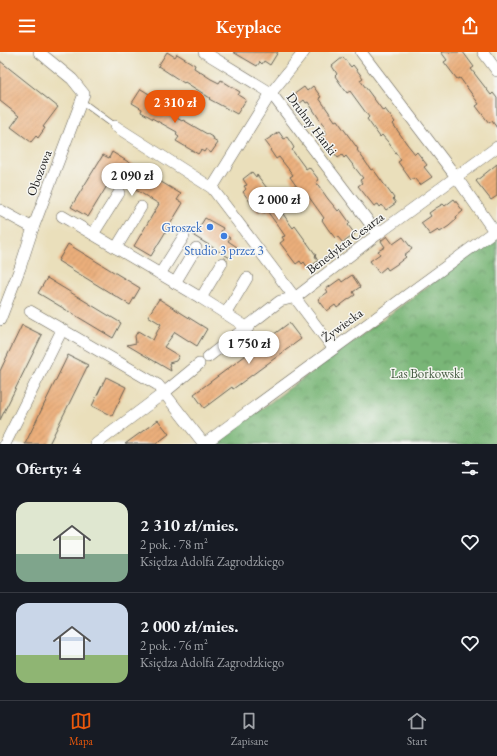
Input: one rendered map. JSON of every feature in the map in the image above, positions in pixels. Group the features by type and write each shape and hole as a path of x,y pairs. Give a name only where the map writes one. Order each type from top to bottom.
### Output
{"street":[{"path":"39,52 72,79 84,94 81,101"},
{"name":"Druhny Hanki","path":"204,52 271,93 378,234"},
{"path":"212,188 271,93 304,52"},
{"path":"361,52 495,230"},
{"path":"482,52 497,71"},
{"name":"Obozowa","path":"0,320 81,101"},
{"path":"115,126 212,188 296,297 333,348"},
{"name":"Benedykta Cesarza","path":"208,357 248,328 280,301 296,297 378,234 457,178 497,147"},
{"path":"93,234 119,193"},
{"path":"116,248 140,207"},
{"path":"0,210 33,228"},
{"path":"62,216 201,298 248,328"},
{"name":"Żywiecka","path":"204,444 495,230"},
{"path":"160,274 184,236"},
{"path":"175,283 196,248"},
{"path":"201,298 222,263"},
{"path":"226,314 247,278"},
{"path":"30,311 158,385 165,392 204,444"},
{"path":"5,444 62,330"},
{"path":"96,444 165,392 199,364"}],"lane":[{"path":"81,101 115,126"}],"green space":[{"name":"Las Borkowski","path":"497,235 497,444 214,444"}],"building":[{"path":"167,52 175,57 177,54 195,65 194,68 211,79 219,83 221,80 240,92 238,95 246,100 237,114 209,99 210,98 158,66"},
{"path":"233,52 278,52 270,65 264,61 262,64 260,62 257,66"},
{"path":"441,52 463,52 474,67 471,69 491,95 493,93 497,98 497,128 492,121 489,123 476,106 479,104 460,78 457,79 444,62 447,60"},
{"path":"343,57 351,67 353,65 363,78 360,80 383,111 385,109 395,122 393,124 407,144 415,154 417,152 427,165 424,167 432,177 420,185 414,178 411,180 398,162 401,160 388,142 382,135 380,137 367,119 369,117 350,91 347,93 335,76 337,74 332,66"},
{"path":"0,61 58,107 43,127 45,128 38,138 36,136 31,142 11,127 19,116 0,101"},
{"path":"313,86 321,97 319,98 335,121 337,120 371,170 373,169 394,198 393,199 396,203 386,210 382,205 380,207 378,204 374,206 358,186 362,183 360,180 363,178 346,156 344,158 342,155 338,158 322,137 326,134 324,131 326,129 308,102 306,103 304,100 299,104 293,95 304,87 307,91"},
{"path":"141,89 167,105 163,110 214,138 213,140 218,143 211,153 206,149 204,152 201,150 198,154 176,141 179,137 176,135 177,132 141,112 142,109 132,103"},
{"path":"279,132 284,139 287,137 294,148 292,150 306,169 309,167 319,180 316,182 328,199 338,211 340,209 350,223 348,225 355,234 343,243 337,236 335,238 322,220 324,218 306,193 303,195 290,177 293,175 279,157 276,159 270,150 271,149 265,141"},
{"path":"112,152 181,194 177,200 183,203 151,256 134,246 159,204 113,176 88,217 71,207 103,155 109,158"},
{"path":"497,164 497,196 491,200 476,181"},
{"path":"252,172 256,177 257,175 279,204 277,205 290,224 293,228 295,226 316,255 315,256 318,261 308,268 304,262 302,264 300,261 296,264 280,243 284,240 282,237 285,236 281,230 267,211 264,213 262,210 258,213 243,192 246,189 244,186 247,185 243,179"},
{"path":"454,199 463,211 449,226 440,232 438,230 430,235 421,223 431,216 429,213 443,204 445,206"},
{"path":"205,218 223,228 221,232 230,238 228,241 237,247 230,258 194,236"},
{"path":"387,236 393,244 403,237 412,249 404,255 406,257 397,264 388,270 386,267 379,273 370,261 380,254 378,251 385,247 381,241"},
{"path":"68,244 140,288 130,305 58,261"},
{"path":"352,275 360,287 353,292 355,295 337,308 335,305 327,311 318,299 328,292 326,289 340,279 342,282"},
{"path":"47,278 121,323 113,338 38,293"},
{"path":"159,299 207,329 197,346 175,332 164,347 179,356 176,361 169,363 171,371 127,345 136,343 135,336 138,331 153,340 161,324 148,316"},
{"path":"289,323 301,339 233,389 232,387 204,408 194,394"},
{"path":"22,325 42,335 0,420 0,371"},
{"path":"68,355 88,365 49,444 25,444"},
{"path":"106,377 126,387 112,416 92,406"},
{"path":"158,420 169,434 156,444 125,444"}],"place":[{"name":"Groszek","path":"210,227"},
{"name":"Studio 3 przez 3","path":"224,236"}]}
